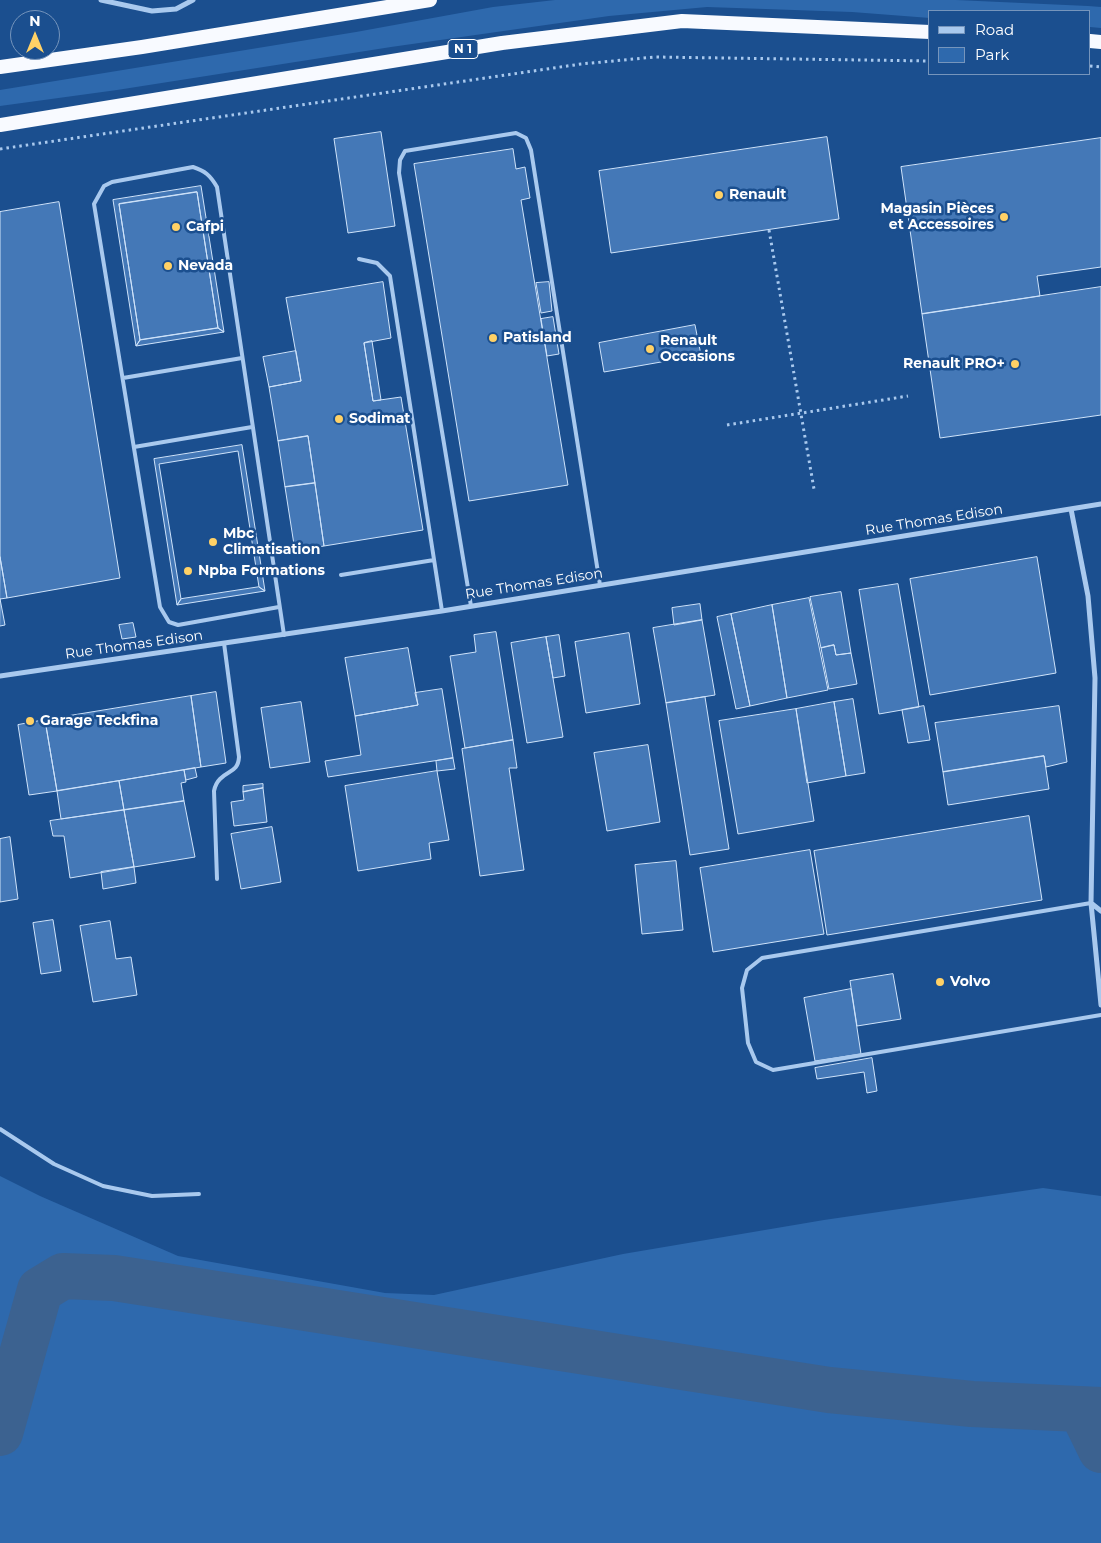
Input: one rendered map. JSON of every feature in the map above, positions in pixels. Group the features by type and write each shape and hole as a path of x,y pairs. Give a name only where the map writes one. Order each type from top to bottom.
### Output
{"highway":[{"path":"0,68 152,46 430,0"},
{"name":"N 1","path":"0,125 502,43 682,21 928,32"}],"street":[{"path":"101,0 152,11 176,10 193,0"},
{"name":"Rue Thomas Edison","path":"0,676 471,606 1101,504"},
{"path":"1071,509 1088,596 1095,678 1091,903 1101,1005"},
{"path":"1091,903 1101,911"}],"lane":[{"path":"471,606 399,173 400,160 405,151 516,133 526,138 531,150 600,585"},
{"path":"279,607 178,625 169,622 160,607 94,204 104,186 112,182 193,168 204,170 211,176 216,187 284,635"},
{"path":"359,260 377,263 390,276 442,610"},
{"path":"123,378 242,358"},
{"path":"134,446 252,427"},
{"path":"341,575 434,560"},
{"path":"217,879 214,791 218,781 233,771 238,765 239,757 224,644"},
{"path":"1091,903 762,958 747,970 742,988 748,1043 756,1062 773,1070 1101,1015"},
{"path":"0,1129 54,1164 103,1186 152,1196 199,1194"}],"path":[{"path":"0,149 599,62 655,57 928,61"},
{"path":"769,230 814,489"},
{"path":"727,425 908,396"}],"green space":[{"path":"555,0 956,0 1101,7 1101,28 1091,27 1091,10 928,10 928,18 852,12 707,7 609,16 0,106 0,90 356,32 493,7"},
{"path":"0,1176 40,1196 178,1256 385,1293 434,1295 623,1254 824,1220 1043,1188 1101,1196 1101,1543 0,1543"}],"building":[{"path":"381,132 395,226 348,233 334,139"},
{"name":"Renault","path":"827,137 839,219 611,253 599,171"},
{"name":"Magasin Pièces et Accessoires","path":"1101,138 1101,267 1037,276 1040,296 922,314 901,167"},
{"name":"Patisland","path":"513,149 516,169 525,167 530,198 521,200 568,485 469,501 414,164"},
{"path":"201,186 224,332 218,328 197,192 119,204 140,340 136,346 113,200"},
{"name":"Nevada","path":"197,192 218,328 140,340 119,204"},
{"path":"59,202 120,578 7,598 0,557 0,212"},
{"name":"Sodimat","path":"383,282 391,338 364,343 373,401 401,397 423,530 324,546 308,436 278,441 269,387 301,381 286,298"},
{"path":"549,282 552,311 541,313 536,283"},
{"name":"Renault PRO+","path":"1101,287 1101,415 940,438 922,314"},
{"path":"553,317 559,354 547,356 541,319"},
{"name":"Renault Occasions","path":"695,325 701,355 604,372 599,343"},
{"path":"218,328 224,332 136,346 140,340"},
{"path":"372,341 381,400 373,401 364,343"},
{"path":"296,351 301,381 269,387 263,357"},
{"path":"308,436 315,483 285,487 278,441"},
{"path":"242,445 265,591 259,587 238,451 159,464 181,599 177,605 154,459"},
{"path":"315,483 324,546 295,551 285,487"},
{"path":"0,557 7,598 0,599"},
{"path":"1037,557 1056,673 930,695 910,579"},
{"path":"898,584 919,707 879,714 859,590"},
{"path":"259,587 265,591 177,605 181,599"},
{"path":"841,592 851,653 836,655 834,645 821,648 810,597"},
{"path":"809,598 828,690 787,698 772,605"},
{"path":"0,599 5,625 0,626"},
{"path":"700,604 702,620 674,625 672,608"},
{"path":"772,605 787,698 750,706 731,614"},
{"path":"731,614 750,706 736,709 717,617"},
{"path":"702,620 715,695 666,703 653,628"},
{"path":"133,623 136,637 122,639 119,625"},
{"path":"496,632 513,740 465,748 450,656 476,652 474,635"},
{"path":"629,633 640,704 586,713 575,642"},
{"path":"559,635 565,676 553,678 546,637"},
{"path":"546,637 563,737 527,743 511,643"},
{"path":"834,645 836,655 851,653 857,684 829,689 821,648"},
{"path":"408,648 418,705 355,716 345,658"},
{"path":"442,689 453,758 328,777 325,761 361,755 355,716 418,705 415,693"},
{"path":"216,692 226,763 201,767 191,696"},
{"path":"191,696 201,767 57,791 45,720"},
{"path":"705,697 729,849 690,855 666,703"},
{"path":"853,699 865,773 846,776 834,702"},
{"path":"301,702 310,762 270,768 261,708"},
{"path":"834,702 846,776 807,783 796,709"},
{"path":"924,706 930,740 908,743 902,710"},
{"path":"1059,706 1067,762 1046,767 1044,756 943,772 935,723"},
{"path":"796,709 814,821 738,834 719,721"},
{"path":"45,720 57,791 29,795 18,725"},
{"path":"513,740 517,768 509,768 524,870 480,876 462,749"},
{"path":"648,745 660,822 607,831 594,753"},
{"path":"1044,756 1049,789 948,805 943,772"},
{"path":"453,758 455,769 437,771 436,761"},
{"path":"195,768 197,777 186,780 184,770"},
{"path":"184,770 186,782 181,783 184,801 124,810 119,781"},
{"path":"437,771 449,840 429,843 431,859 358,871 345,786"},
{"path":"119,781 124,810 61,819 57,791"},
{"path":"263,784 263,788 243,792 243,786"},
{"path":"263,788 267,822 234,826 231,802 244,800 243,792"},
{"path":"184,801 195,857 134,867 124,810"},
{"path":"124,810 134,867 70,878 64,836 53,836 50,821"},
{"path":"1029,816 1042,900 827,935 814,851"},
{"path":"272,827 281,882 241,889 231,834"},
{"path":"10,837 18,899 0,902 0,839"},
{"path":"810,850 824,934 713,952 700,868"},
{"path":"676,861 683,930 642,934 635,865"},
{"path":"134,867 136,883 103,889 101,872"},
{"path":"53,920 61,971 41,974 33,923"},
{"path":"110,921 116,959 131,957 137,995 93,1002 80,926"},
{"path":"893,974 901,1019 857,1026 850,981"},
{"path":"851,989 861,1054 815,1061 804,998"},
{"path":"872,1058 877,1091 867,1093 864,1072 817,1079 815,1068"}],"waterway":[{"path":"0,1433 40,1290 63,1276 114,1278 829,1390 972,1404 1101,1410"},
{"path":"1081,1409 1101,1450"}],"place":[{"name":"Renault","path":"719,195"},
{"name":"Magasin Pièces et Accessoires","path":"1004,217"},
{"name":"Cafpi","path":"176,227"},
{"name":"Nevada","path":"168,266"},
{"name":"Patisland","path":"493,338"},
{"name":"Renault Occasions","path":"650,349"},
{"name":"Renault PRO+","path":"1015,364"},
{"name":"Sodimat","path":"339,419"},
{"name":"Mbc Climatisation","path":"213,542"},
{"name":"Npba Formations","path":"188,571"},
{"name":"Garage Teckfina","path":"30,721"},
{"name":"Volvo","path":"940,982"}]}
